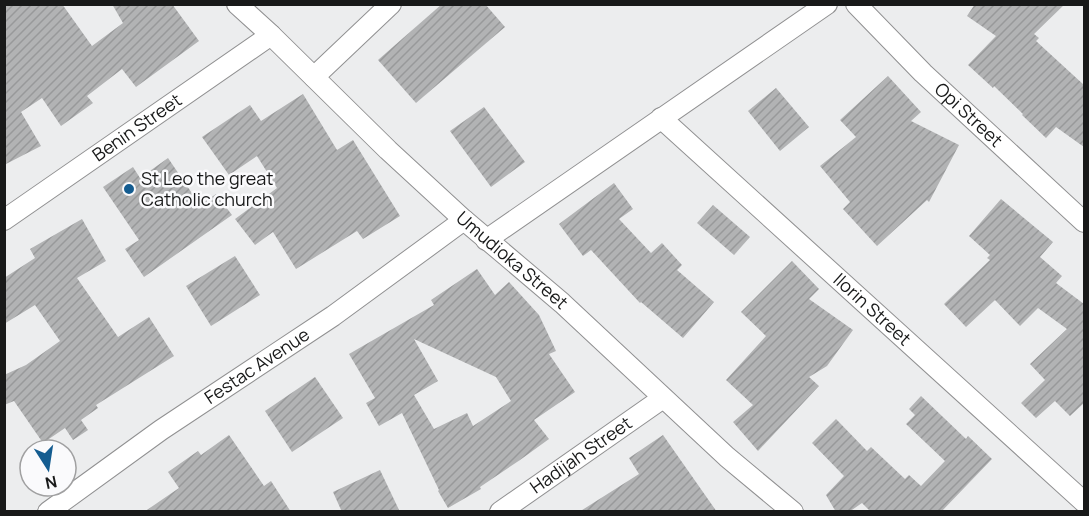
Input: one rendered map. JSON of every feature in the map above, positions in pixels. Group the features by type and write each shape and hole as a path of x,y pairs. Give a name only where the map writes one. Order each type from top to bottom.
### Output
{"street":[{"name":"Umudioka Street","path":"237,4 464,220 562,303 727,457 793,512"},
{"path":"314,77 391,4"},
{"path":"486,240 827,4"},
{"name":"Opi Street","path":"856,4 923,73 1084,222"},
{"name":"Benin Street","path":"4,220 271,35"},
{"name":"Ilorin Street","path":"661,118 1084,502"},
{"name":"Festac Avenue","path":"48,512 161,430 333,316 464,220"},
{"name":"Hadijah Street","path":"500,512 663,398"}],"building":[{"path":"4,4 62,4 92,46 123,23 112,4 172,4 199,41 136,87 122,69 87,96 93,103 61,126 42,98 21,112 41,146 4,165"},
{"path":"442,4 485,4 505,27 416,103 378,60"},
{"path":"975,4 1065,4 1034,34 1039,38 1036,41 1084,85 1084,147 1056,127 1046,138 994,86 993,88 968,65 996,36 967,16"},
{"path":"888,76 921,112 911,121 959,145 929,202 927,200 877,246 843,209 850,202 820,166 856,137 840,120"},
{"path":"776,88 809,127 780,151 748,111"},
{"path":"303,94 337,150 353,140 400,216 363,239 357,231 296,269 273,232 255,245 235,219 277,188 257,156 229,175 202,137 250,105 261,121"},
{"path":"484,107 525,162 491,187 450,131"},
{"path":"168,158 200,205 216,194 232,215 144,277 125,249 139,240 103,187 133,167 140,178"},
{"path":"614,183 633,209 619,219 651,253 662,243 682,265 677,270 714,302 683,338 640,303 591,250 583,256 559,224"},
{"path":"1001,199 1053,242 1040,257 1062,276 1056,283 1084,304 1084,403 1070,416 1055,401 1036,418 1021,403 1045,380 1030,364 1067,329 1038,308 1020,326 995,300 966,327 944,304 990,260 987,258 990,255 969,236"},
{"path":"713,205 750,237 734,255 697,223"},
{"path":"82,219 106,261 77,278 118,337 149,317 174,356 96,405 98,408 81,420 88,430 76,438 72,438 65,428 50,438 40,438 14,401 4,405 4,375 26,365 60,341 35,305 4,324 4,278 35,258 30,249"},
{"path":"235,256 260,295 211,326 186,286"},
{"path":"792,261 819,289 809,299 853,330 827,366 809,377 819,386 758,451 733,422 753,405 726,380 766,336 741,312"},
{"path":"477,269 495,295 509,282 539,315 556,351 549,354 575,392 534,420 549,439 480,487 481,489 448,508 402,413 379,426 366,403 375,398 349,354 434,305 431,300","holes":["414,339 496,377 511,401 473,426 467,413 434,429 414,395 438,381"]},
{"path":"315,377 343,418 292,452 265,411"},
{"path":"921,396 966,439 968,436 992,459 941,512 871,512 862,503 849,512 836,512 826,495 844,476 812,443 836,419 867,451 871,447 905,479 909,475 921,486 945,461 906,424 915,415 909,409"},
{"path":"229,435 264,486 271,481 291,512 144,512 179,488 168,472 198,451 201,455"},
{"path":"663,435 717,512 579,512 639,474 629,458"},
{"path":"380,470 400,512 342,512 333,492"}],"place":[{"name":"St Leo the great Catholic church","path":"129,189"}]}
